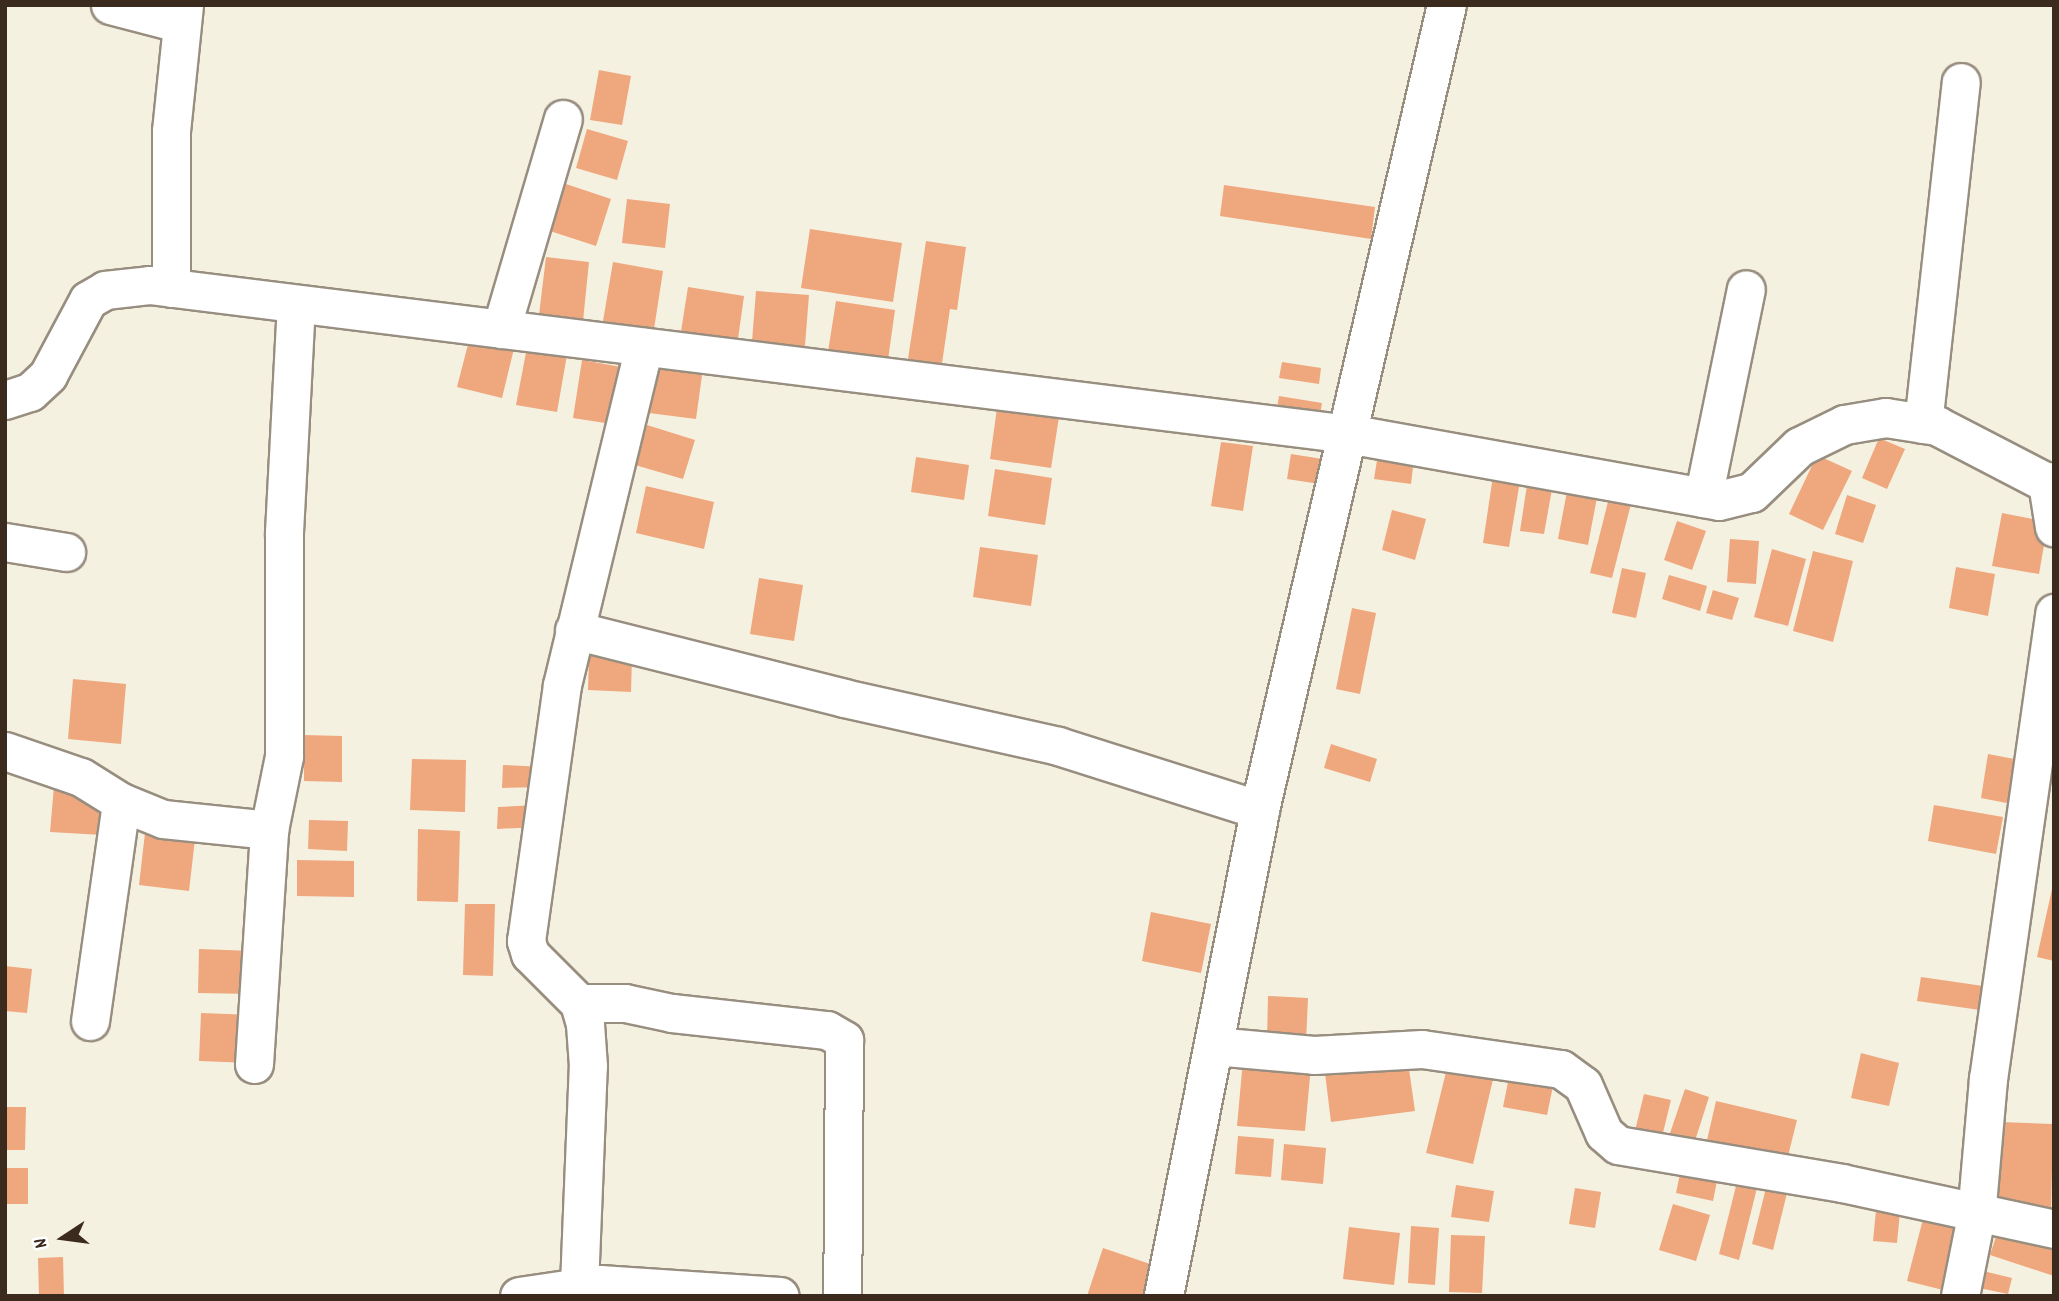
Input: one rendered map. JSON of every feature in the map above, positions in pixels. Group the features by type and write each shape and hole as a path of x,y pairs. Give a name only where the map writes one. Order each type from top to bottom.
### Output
{"street":[{"path":"110,5 181,14 171,131 171,288"},
{"path":"1164,1296 1260,810 1447,5"},
{"path":"1923,425 1961,82"},
{"path":"501,329 563,119"},
{"path":"5,401 30,393 48,375 88,300 105,290 171,288 1348,433 1719,501 1752,493 1800,447 1845,425 1886,418 1937,426 2051,483 2054,527"},
{"path":"1703,498 1746,289"},
{"path":"254,1064 269,830 284,756 283,558 296,304"},
{"path":"579,1286 588,1066 579,1003 530,954 527,940 562,685 644,347"},
{"path":"5,542 66,552"},
{"path":"1960,1296 1976,1216 1988,1079 2039,843 2054,613"},
{"path":"574,630 844,698 1058,746 1260,810"},
{"path":"5,751 81,777 121,802 163,819 269,830"},
{"path":"90,1021 121,802"},
{"path":"579,1003 625,1003 672,1013 827,1030 844,1041 842,1296"},
{"path":"1214,1046 1314,1055 1422,1049 1561,1069 1583,1085 1604,1133 1618,1145 1842,1183 1976,1216 2054,1229"},
{"path":"519,1296 579,1286 634,1284 771,1295"}],"building":[{"path":"599,70 631,76 622,125 590,120"},
{"path":"587,129 628,141 617,180 576,168"},
{"path":"566,184 611,199 596,246 550,231"},
{"path":"1224,185 1375,207 1371,239 1220,216"},
{"path":"627,199 670,204 665,248 622,243"},
{"path":"810,229 902,243 893,302 801,288"},
{"path":"926,241 966,247 957,310 950,309 940,377 906,372"},
{"path":"546,257 589,262 583,321 539,315"},
{"path":"613,262 663,271 654,329 603,321"},
{"path":"688,287 744,296 736,353 679,344"},
{"path":"756,291 809,295 804,358 751,354"},
{"path":"836,301 895,310 887,367 827,358"},
{"path":"472,329 517,336 502,398 457,387"},
{"path":"528,342 568,349 557,412 516,405"},
{"path":"582,360 627,368 618,425 573,418"},
{"path":"656,361 703,368 696,419 649,413"},
{"path":"1282,362 1321,368 1319,384 1279,378"},
{"path":"1279,396 1322,403 1318,427 1275,421"},
{"path":"997,408 1059,417 1051,468 990,459"},
{"path":"647,425 695,440 683,479 635,465"},
{"path":"1879,438 1905,449 1887,489 1862,478"},
{"path":"1221,442 1253,446 1243,511 1211,506"},
{"path":"1291,454 1329,460 1326,485 1287,479"},
{"path":"1378,454 1414,459 1411,484 1374,479"},
{"path":"1817,455 1852,471 1823,530 1789,514"},
{"path":"916,457 969,465 964,500 911,492"},
{"path":"995,469 1052,478 1045,525 988,516"},
{"path":"1493,476 1520,481 1509,547 1483,543"},
{"path":"1527,485 1552,489 1544,534 1520,531"},
{"path":"646,486 714,502 704,549 636,533"},
{"path":"1568,486 1598,492 1588,545 1558,539"},
{"path":"1610,494 1632,500 1612,578 1590,573"},
{"path":"1847,495 1876,505 1863,543 1835,534"},
{"path":"1392,510 1426,519 1415,560 1382,550"},
{"path":"2002,513 2048,522 2039,574 1992,566"},
{"path":"1677,521 1706,531 1692,570 1664,560"},
{"path":"1730,539 1759,541 1756,584 1727,582"},
{"path":"980,547 1038,555 1031,606 973,597"},
{"path":"1772,549 1806,559 1788,626 1754,617"},
{"path":"1813,551 1853,561 1833,642 1793,631"},
{"path":"1956,567 1995,574 1988,616 1949,608"},
{"path":"1622,568 1646,573 1636,618 1612,613"},
{"path":"1669,575 1707,586 1700,611 1662,599"},
{"path":"759,578 803,585 794,641 750,634"},
{"path":"1713,590 1739,598 1732,620 1706,613"},
{"path":"1352,608 1376,613 1360,694 1336,689"},
{"path":"589,655 632,656 631,692 588,690"},
{"path":"73,679 126,684 121,744 68,739"},
{"path":"304,735 342,736 342,782 304,781"},
{"path":"1331,744 1377,759 1370,782 1324,768"},
{"path":"1988,754 2025,761 2017,805 1981,798"},
{"path":"412,759 466,760 465,812 410,810"},
{"path":"503,765 546,767 545,787 502,788"},
{"path":"54,786 105,799 103,835 50,832"},
{"path":"537,805 538,827 497,829 498,807"},
{"path":"1934,805 2003,817 1996,854 1928,841"},
{"path":"309,820 348,821 347,851 308,849"},
{"path":"418,829 460,831 458,902 417,901"},
{"path":"145,833 195,839 189,891 139,885"},
{"path":"297,860 354,861 354,897 297,896"},
{"path":"2054,880 2054,961 2037,957"},
{"path":"465,904 495,904 493,976 463,975"},
{"path":"1151,912 1211,924 1201,973 1142,961"},
{"path":"199,949 253,951 252,994 198,993"},
{"path":"5,966 32,969 27,1013 5,1011"},
{"path":"1921,977 1990,987 1987,1011 1917,1001"},
{"path":"1268,996 1308,998 1306,1042 1267,1041"},
{"path":"201,1013 252,1015 251,1063 199,1061"},
{"path":"1861,1053 1899,1063 1889,1106 1851,1098"},
{"path":"1243,1060 1311,1066 1305,1131 1237,1126"},
{"path":"1449,1060 1495,1071 1473,1164 1426,1153"},
{"path":"1408,1062 1415,1111 1331,1122 1325,1073"},
{"path":"1509,1077 1553,1086 1547,1115 1503,1107"},
{"path":"1685,1089 1709,1097 1693,1147 1668,1139"},
{"path":"1644,1094 1671,1100 1659,1149 1632,1143"},
{"path":"1716,1101 1797,1120 1785,1168 1705,1149"},
{"path":"5,1107 26,1107 25,1150 5,1150"},
{"path":"2000,1122 2053,1124 2051,1213 1998,1211"},
{"path":"1238,1136 1274,1139 1271,1177 1235,1174"},
{"path":"1284,1144 1326,1148 1323,1184 1281,1180"},
{"path":"1682,1164 1719,1171 1713,1201 1676,1193"},
{"path":"5,1168 28,1168 28,1204 5,1204"},
{"path":"1738,1178 1758,1184 1739,1260 1719,1254"},
{"path":"1767,1184 1788,1189 1773,1250 1752,1244"},
{"path":"1456,1185 1494,1191 1489,1222 1451,1217"},
{"path":"1575,1188 1601,1192 1595,1228 1569,1224"},
{"path":"1673,1204 1710,1215 1696,1261 1659,1250"},
{"path":"1876,1210 1900,1212 1897,1243 1873,1241"},
{"path":"1923,1219 1964,1230 1947,1291 1907,1281"},
{"path":"2000,1224 2054,1241 2054,1276 1990,1255"},
{"path":"1411,1226 1439,1228 1435,1285 1408,1283"},
{"path":"1349,1227 1400,1233 1394,1285 1343,1279"},
{"path":"1451,1235 1485,1236 1482,1293 1449,1292"},
{"path":"1103,1248 1162,1268 1152,1296 1087,1296"},
{"path":"63,1257 64,1296 39,1296 38,1258"},
{"path":"1983,1271 2012,1278 2008,1294 1979,1288"}]}
